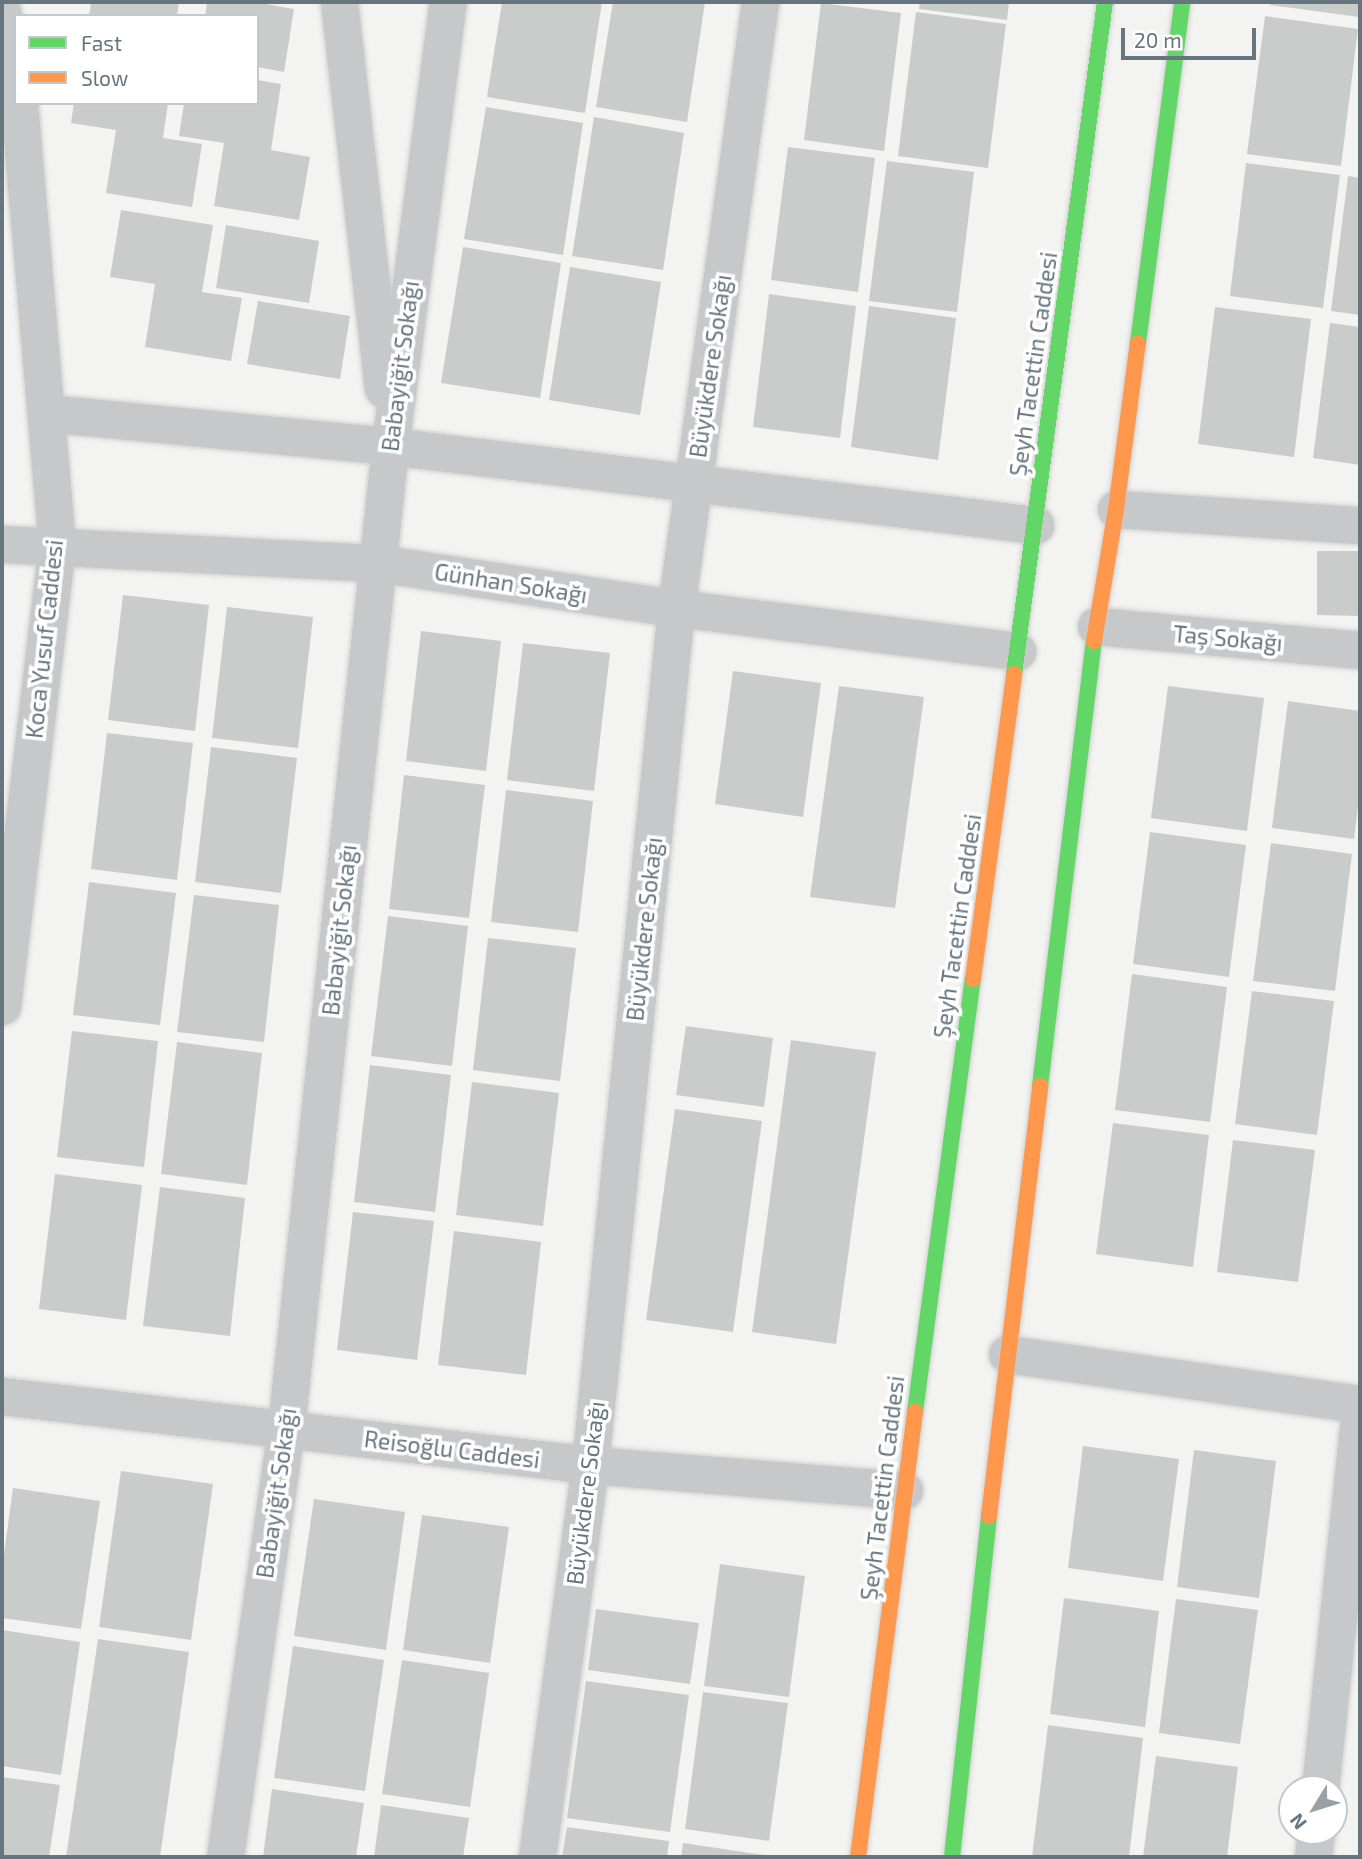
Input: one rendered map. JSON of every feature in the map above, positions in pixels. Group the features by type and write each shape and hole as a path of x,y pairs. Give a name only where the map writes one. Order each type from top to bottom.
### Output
{"street":[{"path":"339,2 390,446"},
{"name":"Babayiğit Sokağı","path":"225,1857 286,1428 390,446 448,2"},
{"name":"Büyükdere Sokağı","path":"537,1857 590,1465 676,608 760,2"},
{"name":"Şeyh Tacettin Caddesi","path":"858,1857 904,1490 1105,2"},
{"path":"952,1857 1007,1354 1096,626 1116,509 1182,2"},
{"path":"2,11 14,69"},
{"name":"Koca Yusuf Caddesi","path":"2,1006 57,546 19,105"},
{"path":"46,413 390,446 1035,525"},
{"path":"1116,509 1360,525"},
{"name":"Günhan Sokağı","path":"2,544 377,563 676,608 1017,651"},
{"name":"Taş Sokağı","path":"1096,626 1360,650"},
{"path":"1007,1354 1360,1405 1348,1643 1323,1775"},
{"name":"Reisoğlu Caddesi","path":"2,1396 590,1465 904,1490"}],"building":[{"path":"91,2 179,2 177,14 89,14"},
{"path":"207,2 255,2 294,9 284,72 259,67 259,14 205,14"},
{"path":"502,2 602,2 585,113 487,97"},
{"path":"613,2 705,2 687,122 596,107"},
{"path":"920,2 1009,2 1007,20 919,9"},
{"path":"1271,2 1360,2 1360,9 1359,17 1270,5"},
{"path":"821,3 901,13 884,151 804,140"},
{"path":"916,12 1006,24 988,168 898,156"},
{"path":"1265,16 1358,29 1341,166 1247,154"},
{"path":"259,80 281,84 271,150 310,157 299,220 214,206 224,143 179,136 184,105 259,105"},
{"path":"74,105 168,105 163,138 202,144 192,207 106,193 116,130 71,123"},
{"path":"486,107 583,123 563,255 464,239"},
{"path":"594,117 684,133 663,270 572,256"},
{"path":"788,147 875,158 858,292 771,280"},
{"path":"887,161 974,172 957,312 869,301"},
{"path":"1246,163 1340,175 1323,308 1230,296"},
{"path":"1348,176 1360,178 1360,315 1331,311"},
{"path":"121,210 213,225 202,292 242,298 231,361 145,347 155,284 110,277"},
{"path":"226,225 319,241 309,303 216,288"},
{"path":"463,247 561,263 540,398 441,383"},
{"path":"570,267 661,282 640,415 549,400"},
{"path":"769,294 856,306 840,438 753,427"},
{"path":"258,301 350,316 340,379 247,364"},
{"path":"869,306 956,318 938,460 851,447"},
{"path":"1215,307 1311,319 1294,457 1198,444"},
{"path":"1330,323 1360,327 1360,465 1313,458"},
{"path":"1317,551 1360,551 1360,616 1317,615"},
{"path":"123,595 209,605 195,731 108,720"},
{"path":"227,607 313,617 298,748 212,738"},
{"path":"421,631 501,641 486,771 406,761"},
{"path":"523,643 610,653 594,791 507,780"},
{"path":"733,671 821,683 803,817 715,804"},
{"path":"839,686 924,697 895,908 810,897"},
{"path":"1168,686 1264,698 1247,831 1151,818"},
{"path":"1288,701 1360,711 1360,790 1354,839 1272,828"},
{"path":"107,733 193,743 177,880 91,869"},
{"path":"211,747 297,758 281,893 195,882"},
{"path":"404,775 485,785 469,918 389,909"},
{"path":"506,790 593,801 578,932 491,922"},
{"path":"1150,832 1246,845 1229,977 1133,964"},
{"path":"1271,843 1352,854 1335,991 1253,981"},
{"path":"89,882 176,893 160,1025 73,1015"},
{"path":"194,895 279,905 264,1042 177,1032"},
{"path":"388,916 468,926 452,1066 371,1056"},
{"path":"488,938 576,948 560,1081 473,1070"},
{"path":"1132,974 1227,987 1210,1122 1115,1110"},
{"path":"1252,991 1334,1001 1317,1135 1235,1124"},
{"path":"686,1026 773,1038 764,1107 676,1095"},
{"path":"72,1031 158,1041 144,1167 57,1157"},
{"path":"791,1040 876,1052 836,1344 752,1332"},
{"path":"177,1042 262,1053 247,1185 161,1174"},
{"path":"370,1065 451,1075 435,1212 354,1202"},
{"path":"472,1082 559,1093 543,1226 456,1215"},
{"path":"675,1109 762,1121 733,1332 646,1320"},
{"path":"1113,1123 1209,1135 1193,1267 1096,1254"},
{"path":"1233,1140 1315,1150 1298,1282 1217,1272"},
{"path":"55,1174 142,1185 126,1320 39,1309"},
{"path":"160,1187 245,1198 230,1336 143,1326"},
{"path":"353,1212 434,1221 417,1360 337,1350"},
{"path":"454,1231 541,1242 526,1375 438,1365"},
{"path":"1083,1446 1179,1459 1163,1581 1068,1568"},
{"path":"1194,1450 1276,1461 1259,1598 1177,1587"},
{"path":"121,1471 213,1484 191,1640 99,1627"},
{"path":"13,1488 100,1501 81,1629 2,1618 2,1569"},
{"path":"314,1499 405,1512 386,1650 294,1636"},
{"path":"422,1515 509,1527 490,1663 403,1650"},
{"path":"720,1564 805,1576 789,1697 704,1686"},
{"path":"1064,1598 1159,1611 1145,1727 1050,1714"},
{"path":"1176,1599 1258,1610 1240,1744 1159,1733"},
{"path":"596,1609 699,1623 690,1684 588,1670"},
{"path":"2,1630 80,1642 61,1775 2,1766"},
{"path":"98,1639 189,1652 160,1857 66,1857"},
{"path":"293,1646 384,1660 365,1791 274,1778"},
{"path":"402,1660 489,1673 470,1807 382,1794"},
{"path":"586,1681 689,1695 670,1832 567,1818"},
{"path":"703,1692 788,1703 769,1841 685,1829"},
{"path":"1048,1725 1143,1738 1129,1857 1032,1857"},
{"path":"1156,1756 1238,1767 1227,1857 1143,1857"},
{"path":"2,1777 60,1785 49,1857 2,1857"},
{"path":"272,1789 364,1803 356,1857 263,1857"},
{"path":"381,1805 469,1818 463,1857 374,1857"},
{"path":"567,1827 669,1841 667,1857 562,1857"},
{"path":"683,1843 770,1856 770,1857 681,1857"}],"traffic: fast":[{"path":"1014,674 1105,2"},
{"path":"1138,343 1182,2"},
{"path":"1040,1086 1094,641"},
{"path":"915,1412 973,979"},
{"path":"952,1857 989,1516"}],"traffic: slow":[{"path":"1094,641 1116,509 1138,343"},
{"path":"973,979 1014,674"},
{"path":"989,1516 1040,1086"},
{"path":"858,1857 915,1412"}]}
